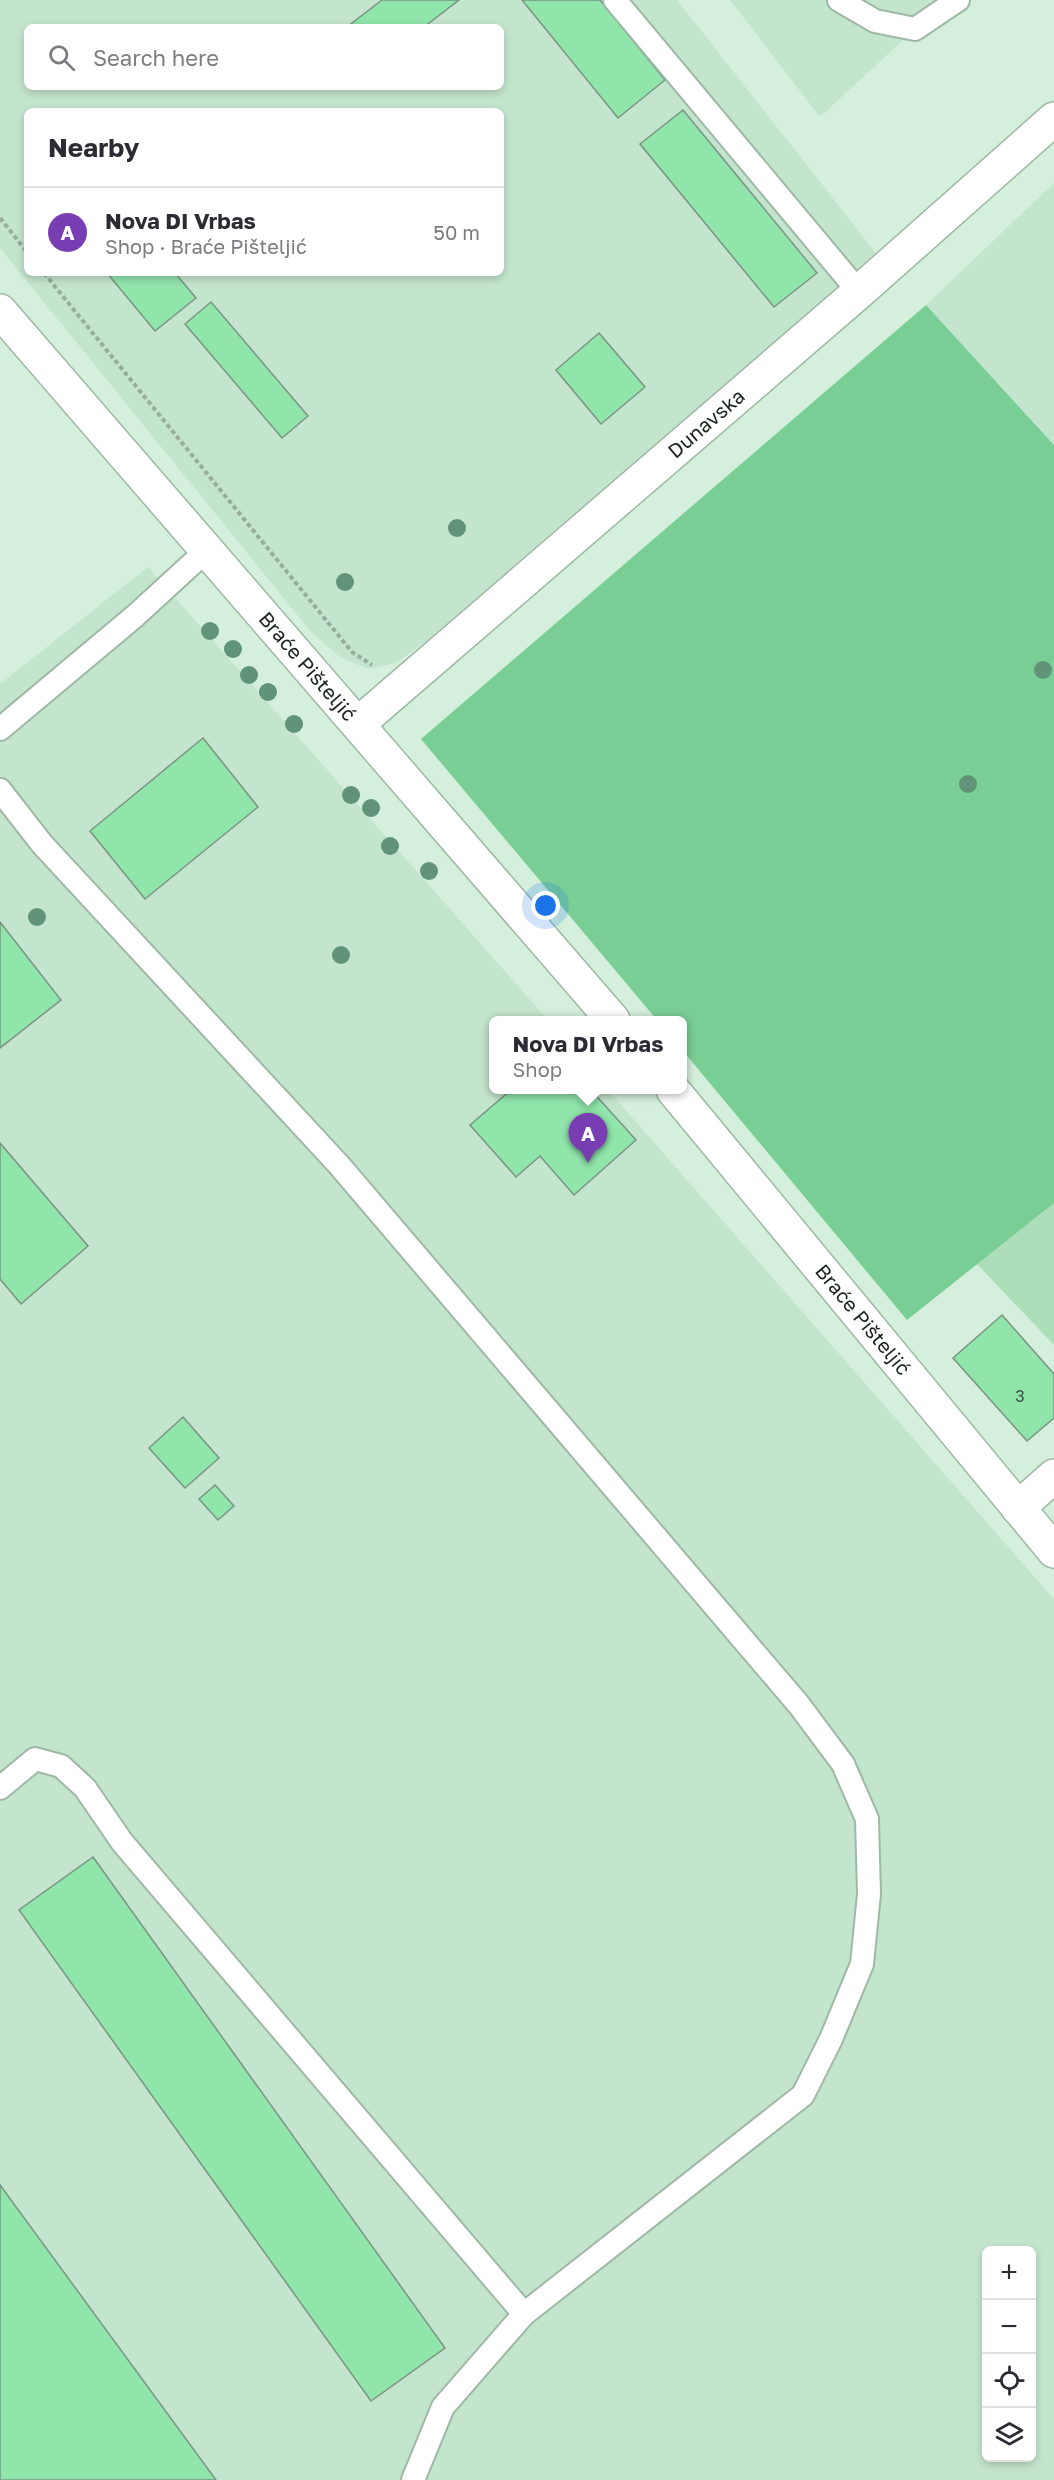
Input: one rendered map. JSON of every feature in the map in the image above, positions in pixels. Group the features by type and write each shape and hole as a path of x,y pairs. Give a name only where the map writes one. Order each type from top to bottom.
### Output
{"street":[{"name":"Dunavska","path":"358,724 859,292 1054,119"},
{"name":"Braće Pišteljić","path":"0,311 610,1016"},
{"name":"Braće Pišteljić","path":"677,1094 1054,1551"},
{"path":"1018,1508 1054,1476"}],"lane":[{"path":"615,0 859,292"},
{"path":"839,0 875,21 915,29 958,0"},
{"path":"0,729 135,616 207,550"},
{"path":"0,790 42,844 339,1165 799,1705 843,1764 867,1819 869,1894 862,1964 831,2039 803,2095 524,2314 443,2407 413,2480"},
{"path":"0,1788 35,1759 61,1766 85,1788 122,1842 524,2314"}],"path":[{"path":"0,218 24,248"},
{"path":"46,276 352,652 376,667 409,679"}],"shaded area":[{"path":"0,0 677,0 876,253 850,281 426,641 396,663 369,669 341,658 312,633 0,248"},
{"path":"730,0 956,0 915,29 820,117"},
{"path":"1054,183 1054,445 926,305"},
{"path":"148,567 544,1016 489,1016 489,1094 612,1094 1054,1599 1054,2480 0,2480 0,684"},
{"path":"1054,1203 1054,1345 977,1264"}],"green space":[{"path":"926,305 1054,445 1054,1203 907,1320 687,1056 687,1016 654,1016 421,739"}],"building":[{"path":"382,0 459,0 428,24 351,24"},
{"path":"522,0 600,0 665,80 618,118"},
{"path":"683,110 817,273 774,307 640,144"},
{"path":"109,276 178,276 196,298 155,331"},
{"path":"211,302 308,416 282,438 185,324"},
{"path":"599,333 645,387 601,424 556,370"},
{"path":"203,738 258,807 145,899 90,831"},
{"path":"0,922 61,1000 0,1048"},
{"path":"506,1094 595,1094 636,1140 574,1195 540,1156 516,1177 470,1125"},
{"path":"0,1143 88,1246 21,1304 0,1279"},
{"path":"1002,1315 1054,1374 1054,1418 1027,1441 953,1358"},
{"path":"183,1417 219,1458 185,1488 149,1448"},
{"path":"215,1485 234,1506 218,1520 199,1499"},
{"path":"93,1857 445,2348 371,2401 19,1910"},
{"path":"0,2185 216,2480 0,2480"}],"place":[{"name":"Nova DI Vrbas","path":"588,1163"}]}
